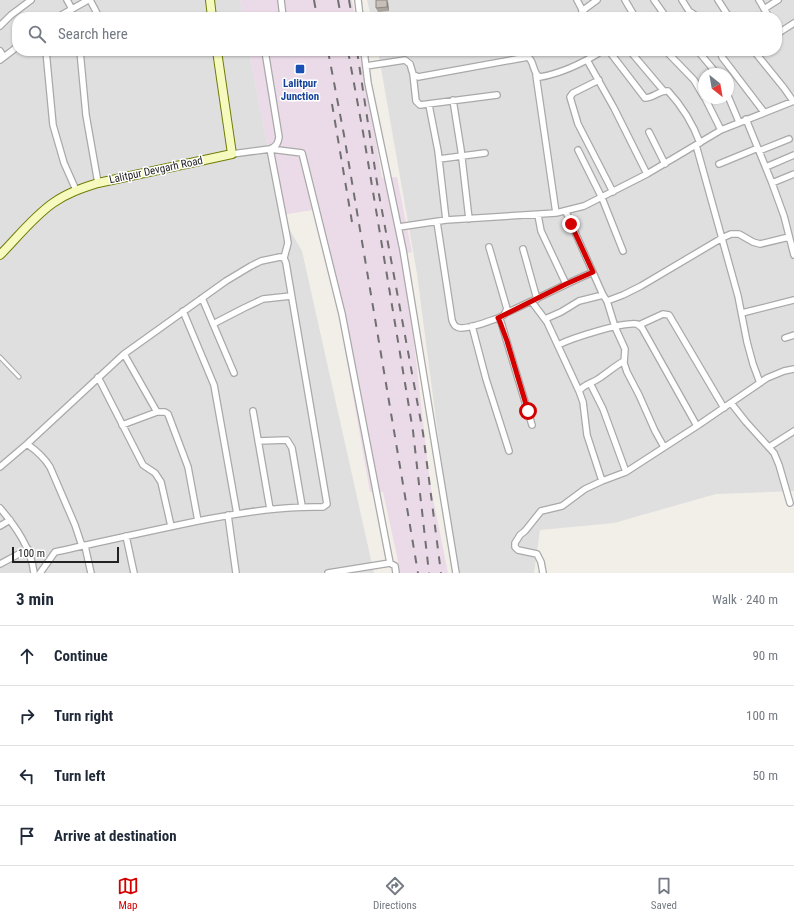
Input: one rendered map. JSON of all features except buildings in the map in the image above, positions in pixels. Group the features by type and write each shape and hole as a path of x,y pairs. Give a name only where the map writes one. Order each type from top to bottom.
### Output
{"main road":[{"path":"210,0 211,12"},
{"path":"218,56 232,154"},
{"name":"Lalitpur Devgarh Road","path":"1,253 45,210 64,196 76,190 98,183 232,154"}],"street":[{"path":"15,12 31,0"},
{"path":"67,0 72,8"},
{"path":"66,12 89,0 96,12"},
{"path":"281,0 283,12"},
{"path":"358,0 359,12"},
{"path":"577,0 582,11 597,0"},
{"path":"625,0 632,12"},
{"path":"654,0 662,12"},
{"path":"682,0 690,12"},
{"path":"718,0 726,12"},
{"path":"759,0 766,12"},
{"path":"764,9 778,0"},
{"path":"0,26 12,14"},
{"path":"782,31 794,23"},
{"path":"0,51 2,58 12,51"},
{"path":"46,56 53,125 64,163 76,190"},
{"path":"80,56 86,115 98,183"},
{"path":"266,56 279,137 275,147 270,149"},
{"path":"365,56 368,83 399,226 456,573"},
{"path":"536,74 537,77 566,70 594,56"},
{"path":"613,56 645,98 663,90"},
{"path":"634,56 663,90 668,91 676,100 696,133 742,313 747,342 760,383"},
{"path":"671,56 694,80 698,87"},
{"path":"702,56 712,68"},
{"path":"722,56 764,112"},
{"path":"399,226 446,220 566,212 602,198 665,164 722,130 746,119 794,101 758,56"},
{"path":"413,74 422,76 528,57 532,60 536,74 556,213"},
{"path":"366,66 405,60 410,64 413,74 416,101 420,105 497,95"},
{"path":"588,60 647,174"},
{"path":"599,80 573,93 570,97 578,124 613,192"},
{"path":"453,100 462,155 469,219"},
{"path":"708,104 722,130"},
{"path":"732,104 740,122"},
{"path":"428,105 439,159 446,220"},
{"path":"746,119 772,183 794,255"},
{"path":"649,132 665,164"},
{"path":"719,164 789,139"},
{"path":"232,154 270,149 302,153 342,314 390,563"},
{"path":"40,573 53,554 84,546 171,526 228,515 270,508 302,506 323,507 326,504 327,500 284,258 288,243 270,149"},
{"path":"578,150 602,198 623,251"},
{"path":"439,159 485,153"},
{"path":"766,167 794,155"},
{"path":"772,183 794,174"},
{"path":"566,212 607,301 615,327 625,349 624,361 627,372 664,447"},
{"path":"538,215 541,231 566,284"},
{"path":"437,222 452,320 458,328 464,329 498,318 593,272"},
{"path":"607,301 641,286 731,234 740,234 753,242 760,244 789,237"},
{"path":"489,247 506,306 506,313"},
{"path":"523,249 534,300 558,345 583,402 587,435 602,481"},
{"path":"0,467 124,354 226,281 251,266 261,261 280,257 284,258"},
{"path":"545,319 561,312 579,301 603,295"},
{"path":"213,324 263,299 291,296"},
{"path":"202,298 234,373"},
{"path":"742,313 794,300"},
{"path":"183,311 214,385 237,514"},
{"path":"639,325 663,314 669,315 724,408"},
{"path":"498,318 507,341 532,425"},
{"path":"558,345 584,335 615,327 633,323 639,325 697,426"},
{"path":"472,326 486,379 509,451"},
{"path":"784,338 794,335"},
{"path":"124,354 157,412"},
{"path":"579,391 582,387 624,361"},
{"path":"543,573 541,562 537,554 518,550 515,547 515,543 520,535 541,511 562,506 585,489 626,472 767,378 784,371 794,369"},
{"path":"98,377 143,465 155,474 161,482 171,526"},
{"path":"590,383 601,402 626,472"},
{"path":"731,403 774,453 790,503"},
{"path":"253,411 270,508"},
{"path":"122,425 157,412 166,412 168,414 188,467 198,521"},
{"path":"769,447 794,432"},
{"path":"258,441 287,440 290,443 302,506"},
{"path":"27,444 39,452 50,467 84,546 91,573"},
{"path":"0,508 10,520 28,549 33,561 34,573"},
{"path":"228,515 236,573"},
{"path":"0,526 10,520"},
{"path":"126,536 134,573"},
{"path":"0,564 28,549"},
{"path":"328,573 390,563 395,566 396,573"}],"lane":[{"path":"0,357 19,377"}],"shaded area":[{"path":"0,0 240,0 242,12 12,12 12,56 250,56 281,215 302,251 374,573 0,573"},
{"path":"240,0 352,0 354,12 242,12"},
{"path":"367,0 794,0 794,491 716,494 614,523 540,530 534,573 456,573 417,274 379,56 782,56 782,12 370,12"},
{"path":"250,56 362,56 382,178 397,177 412,252 404,254 430,483 448,573 398,573 398,561 383,492 370,492 320,209 281,215"}],"railway":[{"path":"314,0 316,12"},
{"path":"338,0 340,12"},
{"path":"349,0 351,12"},
{"path":"329,56 344,135 418,573"},
{"path":"349,56 413,431 429,573"},
{"path":"358,56 378,189 423,433 441,573"},
{"path":"332,104 352,222"}],"place":[{"name":"Lalitpur Junction","path":"300,69"}],"route":[{"path":"528,411 507,341 498,318 593,272 571,224"}]}
